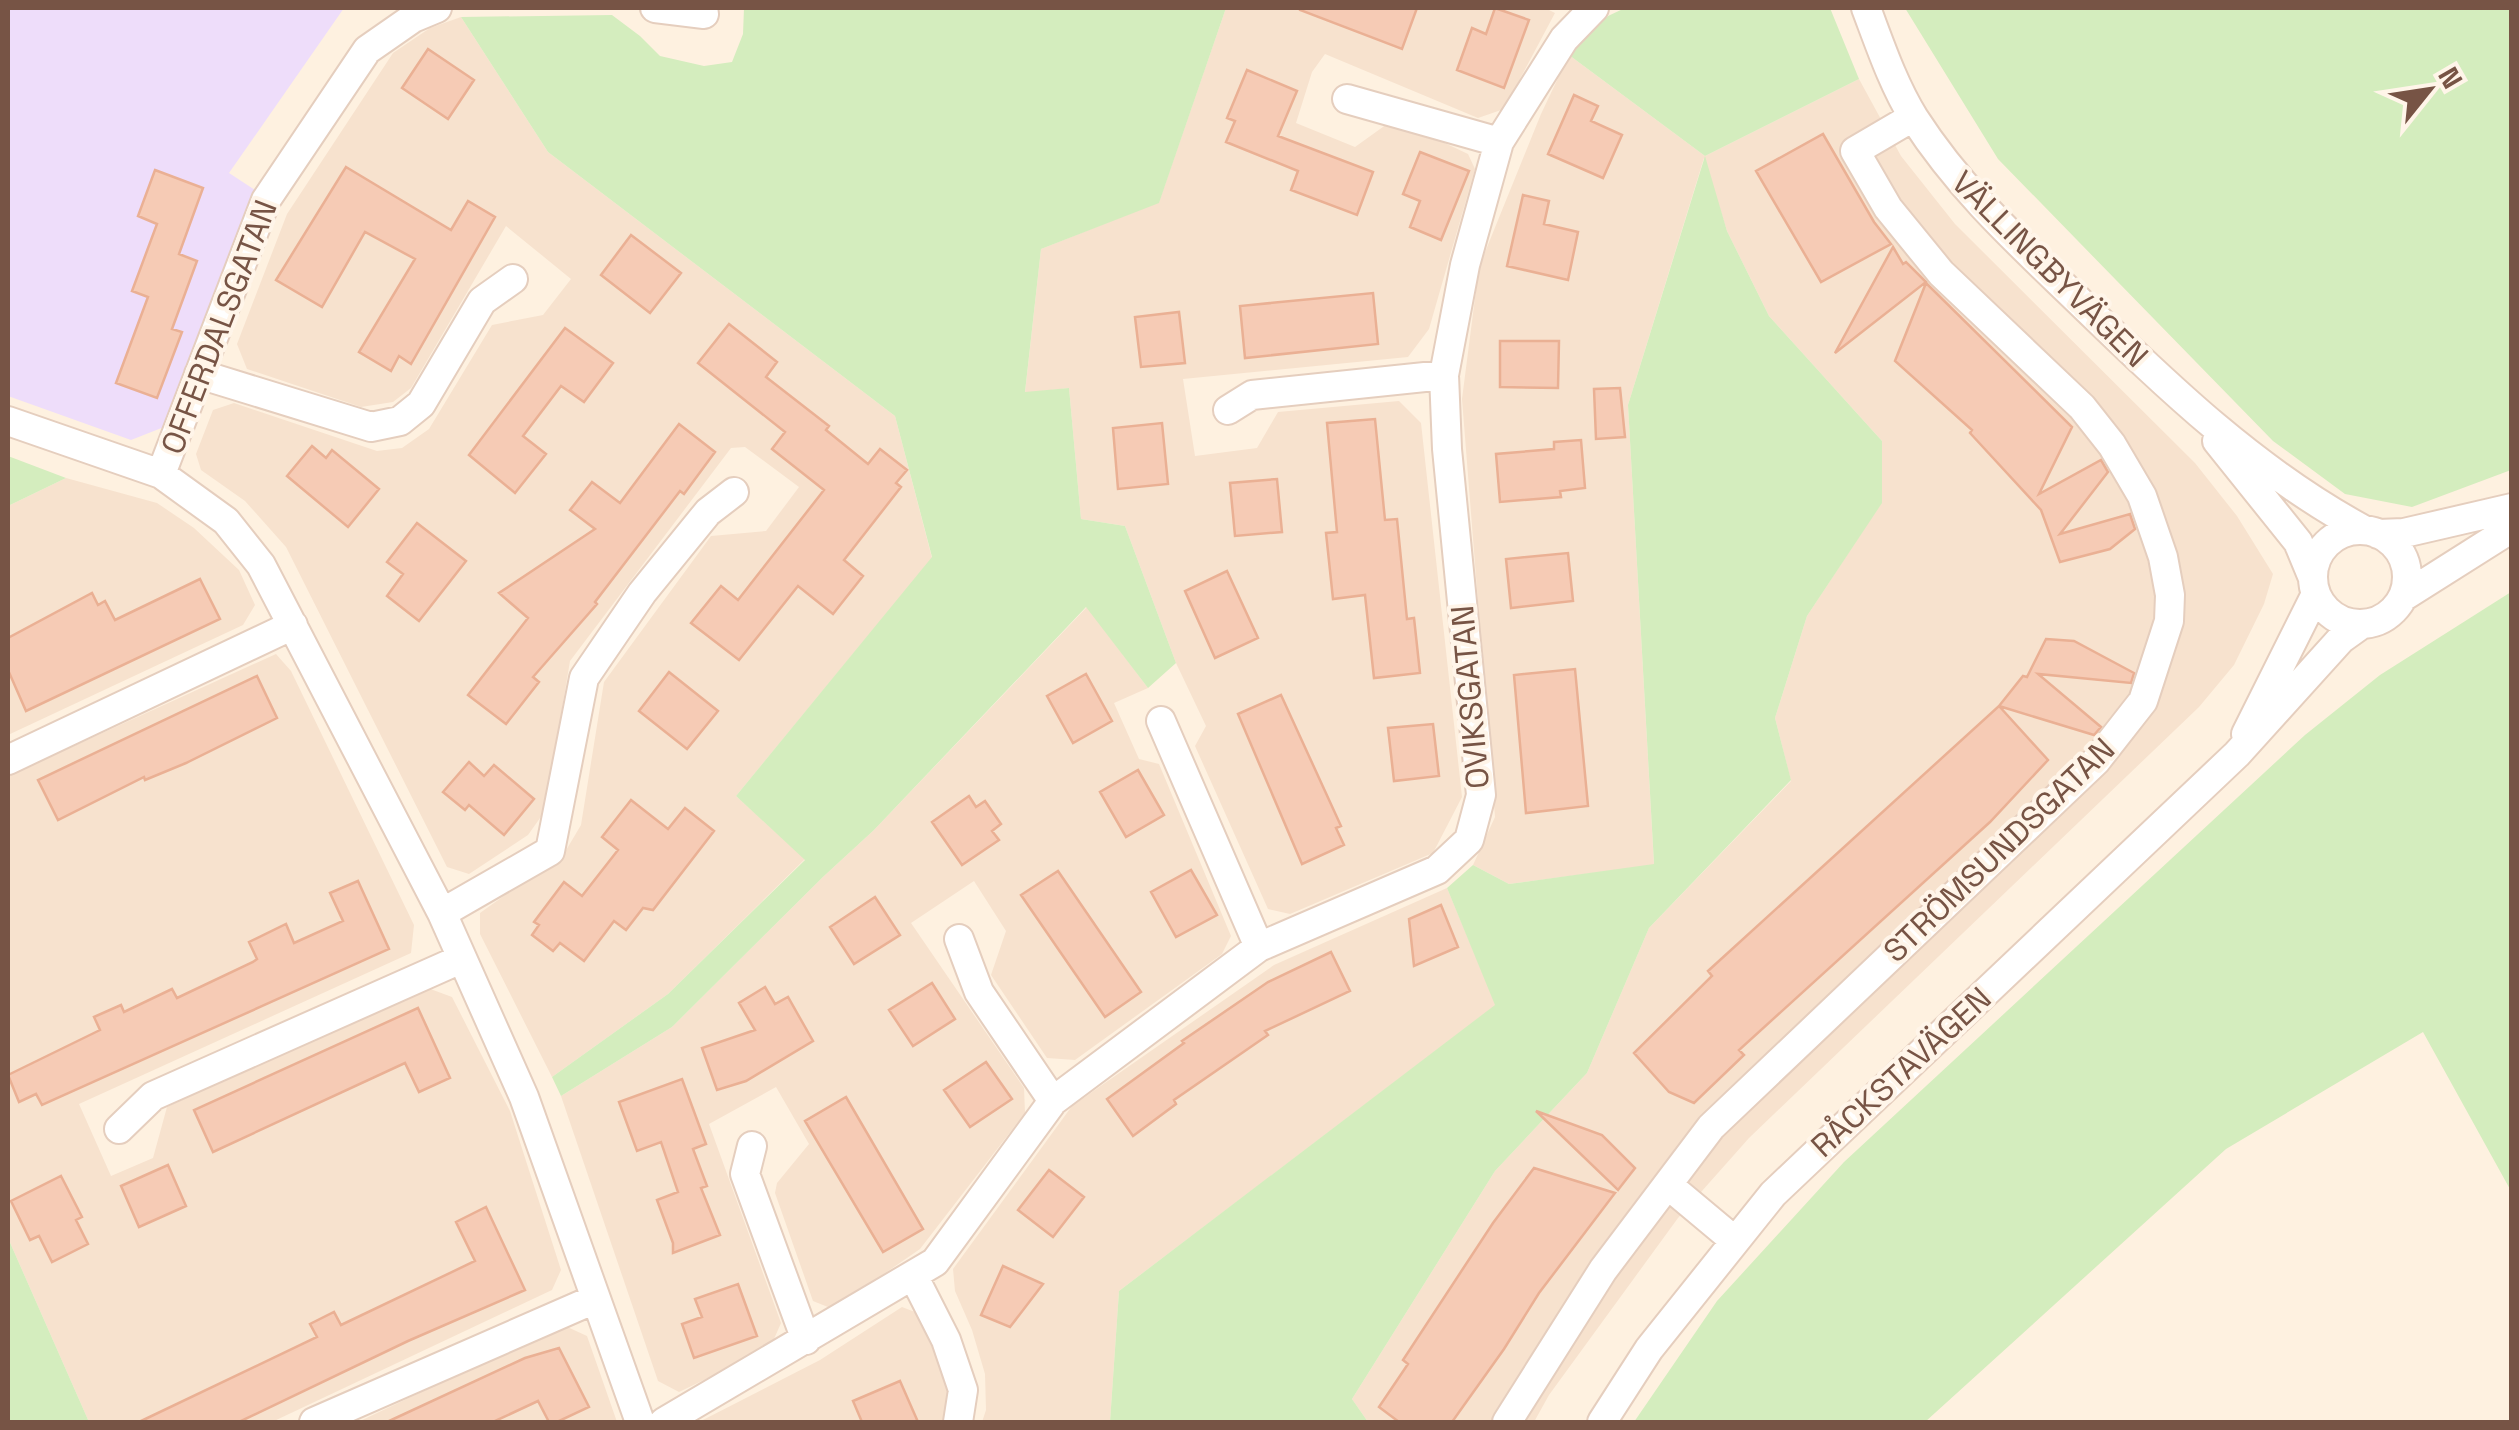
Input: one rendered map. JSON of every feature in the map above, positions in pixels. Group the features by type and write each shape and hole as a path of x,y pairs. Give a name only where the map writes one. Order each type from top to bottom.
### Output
{"street":[{"name":"OFFERDALSGATAN","path":"162,474 266,200 367,50 413,18 437,8"},
{"path":"655,8 704,14"},
{"name":"OVIKSGATAN","path":"664,1422 935,1262 1053,1101 1258,947 1437,870 1469,840 1481,795 1447,449 1444,375 1465,265 1499,142 1564,39 1594,8"},
{"name":"VÄLLINGBYVÄGEN","path":"1866,8 1887,65 1913,117 1970,196 2195,413 2298,542 2315,586"},
{"path":"1347,99 1499,142"},
{"name":"STRÖMSUNDSGATAN","path":"1507,1422 1604,1270 1711,1127 2096,761 2143,702 2169,621 2170,596 2162,557 2142,496 2112,445 2082,407 1941,273 1888,208 1856,151 1913,117"},
{"path":"199,374 370,427 400,422 421,404 482,301 512,279"},
{"path":"1228,410 1252,395 1444,375"},
{"name":"VÄLLINGBYVÄGEN","path":"2195,413 2328,511 2371,532"},
{"path":"8,421 162,474 226,521 262,565 442,913 524,1097 640,1422"},
{"path":"442,913 550,851 584,678 653,579 708,512 734,492"},
{"path":"2512,508 2404,533 2335,537 2316,562 2315,586 2325,608 2338,618 2362,624 2384,617 2403,597 2512,528"},
{"path":"2371,532 2401,553 2407,582 2403,597"},
{"name":"RÅCKSTAVÄGEN","path":"2237,754 2315,586"},
{"path":"8,760 293,624"},
{"name":"RÅCKSTAVÄGEN","path":"1602,1422 1649,1349 1773,1194 2237,754 2340,639 2362,624"},
{"path":"1161,721 1258,947"},
{"path":"960,939 979,992 1053,1101"},
{"path":"119,1129 154,1096 461,958"},
{"path":"752,1146 744,1174 806,1340"},
{"path":"1668,1185 1735,1241"},
{"path":"914,1276 946,1340 964,1390 958,1422"},
{"path":"314,1422 595,1299"}],"shaded area":[{"path":"8,8 344,8 229,173 255,190 164,427 131,440 8,396"},
{"path":"1226,8 1545,8 1555,13 1504,109 1478,118 1325,54 1312,72 1296,123 1355,147 1394,119 1468,154 1475,169 1429,329 1408,357 1183,379 1195,456 1257,448 1278,412 1399,401 1421,423 1462,797 1433,853 1290,914 1268,909 1195,746 1206,726 1176,663 1125,526 1081,519 1069,388 1025,393 1041,249 1159,202"},
{"path":"461,17 548,152 895,416 932,558 736,796 805,859 668,994 552,1077 480,934 480,913 565,852 581,825 604,682 711,536 766,531 799,487 745,447 731,448 570,661 545,811 528,835 469,874 447,867 286,547 245,501 201,470 196,454 213,410 234,403 377,451 402,448 429,429 492,325 543,315 571,279 506,226 411,388 393,402 361,407 247,369 237,344 287,214 393,53 430,28"},
{"path":"1569,55 1705,156 1859,79 1901,156 1955,224 2195,463 2237,516 2273,574 2264,604 2234,665 2199,707 1749,1138 1678,1218 1549,1395 1534,1422 1368,1422 1352,1399 1495,1171 1587,1073 1649,928 1791,781 1775,718 1807,616 1882,502 1882,441 1769,316 1727,231 1704,158 1628,405 1654,865 1509,884 1473,865 1495,817 1462,399 1479,267"},
{"path":"66,478 157,503 194,528 239,570 255,605 243,625 8,735 8,506"},
{"path":"1087,607 1148,688 1114,703 1139,759 1159,764 1231,936 1222,954 1075,1060 1047,1058 991,975 1006,931 974,881 911,923 1024,1088 1025,1113 920,1249 833,1309 813,1301 775,1193 777,1183 809,1144 776,1087 709,1124 781,1323 770,1348 679,1392 658,1381 561,1096 672,1027 874,830"},
{"path":"276,654 291,671 414,925 411,953 79,1104 111,1176 153,1158 167,1107 425,987 452,997 510,1111 561,1270 552,1290 272,1422 89,1422 8,1238 8,776"},
{"path":"1447,888 1496,1005 1119,1291 1110,1422 982,1422 986,1410 985,1374 955,1291 953,1269 1072,1106 1274,965"},
{"path":"902,1307 920,1314 932,1331 948,1385 947,1417 943,1422 699,1422 820,1360"},
{"path":"563,1325 587,1336 617,1422 358,1422"}],"green space":[{"path":"744,8 1226,8 1159,203 1041,249 1025,392 1069,388 1081,519 1125,526 1176,663 1148,688 1086,607 874,830 672,1027 561,1096 552,1077 668,994 805,860 736,796 932,557 895,416 548,152 461,17 612,15 660,56 704,66 732,62 743,34"},
{"path":"1625,8 1830,8 1859,79 1705,156 1569,55 1608,16"},
{"path":"1905,8 2511,8 2511,470 2412,507 2345,494 2273,441 1998,159"},
{"path":"1705,156 1727,231 1769,316 1882,441 1882,503 1807,616 1775,718 1791,780 1649,928 1587,1073 1495,1171 1352,1399 1368,1422 1110,1422 1119,1291 1495,1005 1447,888 1473,865 1509,884 1654,864 1628,405"},
{"path":"8,456 66,478 8,506"},
{"path":"2511,592 2511,1191 2423,1032 2226,1149 1925,1422 1634,1422 1717,1301 1844,1162 2305,735 2380,675"},
{"path":"8,1238 89,1422 8,1422"}],"building":[{"path":"1300,8 1417,8 1402,49"},
{"path":"1495,8 1529,20 1504,88 1457,70 1472,28 1486,34"},
{"path":"428,49 474,80 448,119 402,88"},
{"path":"1247,70 1297,91 1278,136 1373,172 1357,215 1291,190 1298,171 1226,142 1235,121 1227,118"},
{"path":"1574,95 1598,106 1591,121 1622,135 1603,178 1548,154"},
{"path":"1823,134 1891,244 1821,282 1756,171"},
{"path":"1420,152 1469,171 1441,240 1410,227 1420,201 1403,194"},
{"path":"346,167 451,230 468,201 495,217 411,364 399,356 391,371 359,352 415,259 365,232 322,307 276,280"},
{"path":"155,170 203,188 179,254 197,261 172,329 182,332 157,398 116,383 148,297 132,291 157,224 138,216"},
{"path":"1523,195 1549,201 1544,224 1578,232 1568,280 1507,266"},
{"path":"631,235 681,273 650,313 601,275"},
{"path":"1893,247 1903,264 1906,262 1926,282 1835,353"},
{"path":"1926,283 2072,427 2039,494 2101,460 2108,472 2060,534 2130,514 2135,529 2110,549 2060,562 2041,510 1970,433 1972,430 1895,361"},
{"path":"1373,293 1378,344 1245,358 1240,306"},
{"path":"1179,312 1185,363 1141,367 1135,317"},
{"path":"729,324 777,362 766,377 829,426 826,430 868,464 880,449 907,470 896,483 901,487 844,560 863,576 833,614 798,586 739,660 691,623 721,586 738,600 824,490 772,449 785,432 698,363"},
{"path":"565,328 613,363 584,402 561,386 523,436 546,454 515,493 469,455"},
{"path":"1500,341 1559,341 1558,388 1500,387"},
{"path":"1620,388 1625,437 1596,439 1594,389"},
{"path":"1375,419 1385,520 1397,519 1407,619 1414,618 1420,673 1374,678 1365,595 1333,599 1326,533 1337,532 1327,423"},
{"path":"1162,423 1168,484 1118,489 1113,428"},
{"path":"679,424 715,452 684,494 680,491 597,604 533,677 539,682 506,724 468,695 528,618 499,593 595,529 570,510 592,482 620,503"},
{"path":"1581,440 1585,488 1560,491 1561,497 1500,502 1496,454 1554,449 1554,442"},
{"path":"312,446 326,458 332,450 379,489 348,527 287,476"},
{"path":"1277,479 1282,532 1235,536 1230,483"},
{"path":"417,523 466,561 419,621 387,596 403,574 387,562"},
{"path":"1568,553 1573,601 1511,608 1506,559"},
{"path":"1227,571 1258,638 1215,658 1185,591"},
{"path":"200,579 220,619 26,711 8,670 8,638 92,593 98,605 105,601 115,620"},
{"path":"2046,639 2074,641 2134,673 2131,683 2038,674 2101,727 2094,735 1999,706 2023,676 2027,677"},
{"path":"1575,669 1588,806 1526,813 1514,675"},
{"path":"669,672 718,711 687,749 639,711"},
{"path":"1086,674 1112,721 1073,743 1047,696"},
{"path":"257,676 277,718 58,820 38,780"},
{"path":"1281,695 1341,826 1336,828 1344,845 1302,864 1238,714"},
{"path":"1999,706 2048,760 1990,822 1739,1050 1744,1055 1694,1103 1669,1092 1634,1053 1712,976 1708,971"},
{"path":"1433,724 1439,776 1394,781 1388,728"},
{"path":"469,762 484,776 494,765 534,799 504,835 469,805 465,810 443,792"},
{"path":"1138,770 1164,815 1126,837 1100,792"},
{"path":"969,796 976,807 985,801 1001,824 992,831 999,840 962,865 932,822"},
{"path":"631,800 668,829 685,808 714,831 653,910 643,908 626,930 614,921 584,961 560,943 553,951 532,935 539,925 534,922 564,882 582,896 618,850 602,837"},
{"path":"1191,870 1217,915 1176,937 1151,892"},
{"path":"1058,871 1141,992 1105,1017 1021,895"},
{"path":"358,881 389,949 42,1105 36,1094 19,1102 8,1075 100,1030 94,1017 121,1005 124,1012 172,989 177,998 253,962 257,959 249,942 286,924 294,943 343,921 330,893"},
{"path":"875,897 900,935 854,964 830,927"},
{"path":"1441,905 1458,947 1414,966 1409,919"},
{"path":"1331,952 1350,991 1265,1031 1268,1035 1174,1100 1176,1104 1133,1136 1107,1099 1268,982"},
{"path":"932,983 955,1019 913,1046 889,1010"},
{"path":"765,987 775,1004 788,997 813,1041 746,1081 717,1090 702,1048 755,1030 739,1003"},
{"path":"418,1008 450,1078 419,1092 405,1063 213,1152 194,1110"},
{"path":"986,1062 1012,1099 970,1127 944,1090"},
{"path":"682,1079 706,1144 693,1149 707,1186 701,1188 720,1235 673,1253 657,1200 678,1192 661,1142 637,1151 619,1102"},
{"path":"846,1097 923,1229 883,1252 805,1121"},
{"path":"1536,1111 1602,1135 1635,1168 1618,1190"},
{"path":"168,1165 186,1206 139,1227 121,1186"},
{"path":"1534,1168 1615,1193 1539,1293 1452,1422 1399,1422 1379,1407 1408,1364 1403,1360"},
{"path":"1049,1170 1084,1197 1053,1237 1018,1210"},
{"path":"61,1176 82,1217 76,1220 88,1244 52,1262 39,1236 30,1240 11,1201"},
{"path":"486,1207 525,1290 239,1422 139,1422 317,1337 310,1324 334,1312 341,1325 475,1261 456,1222"},
{"path":"1003,1266 1043,1284 1010,1327 981,1315"},
{"path":"738,1284 757,1336 694,1358 682,1324 702,1317 695,1299"},
{"path":"559,1348 589,1407 557,1422 549,1422 538,1401 493,1422 387,1422 525,1358"},
{"path":"900,1381 918,1422 862,1422 853,1401"}]}
